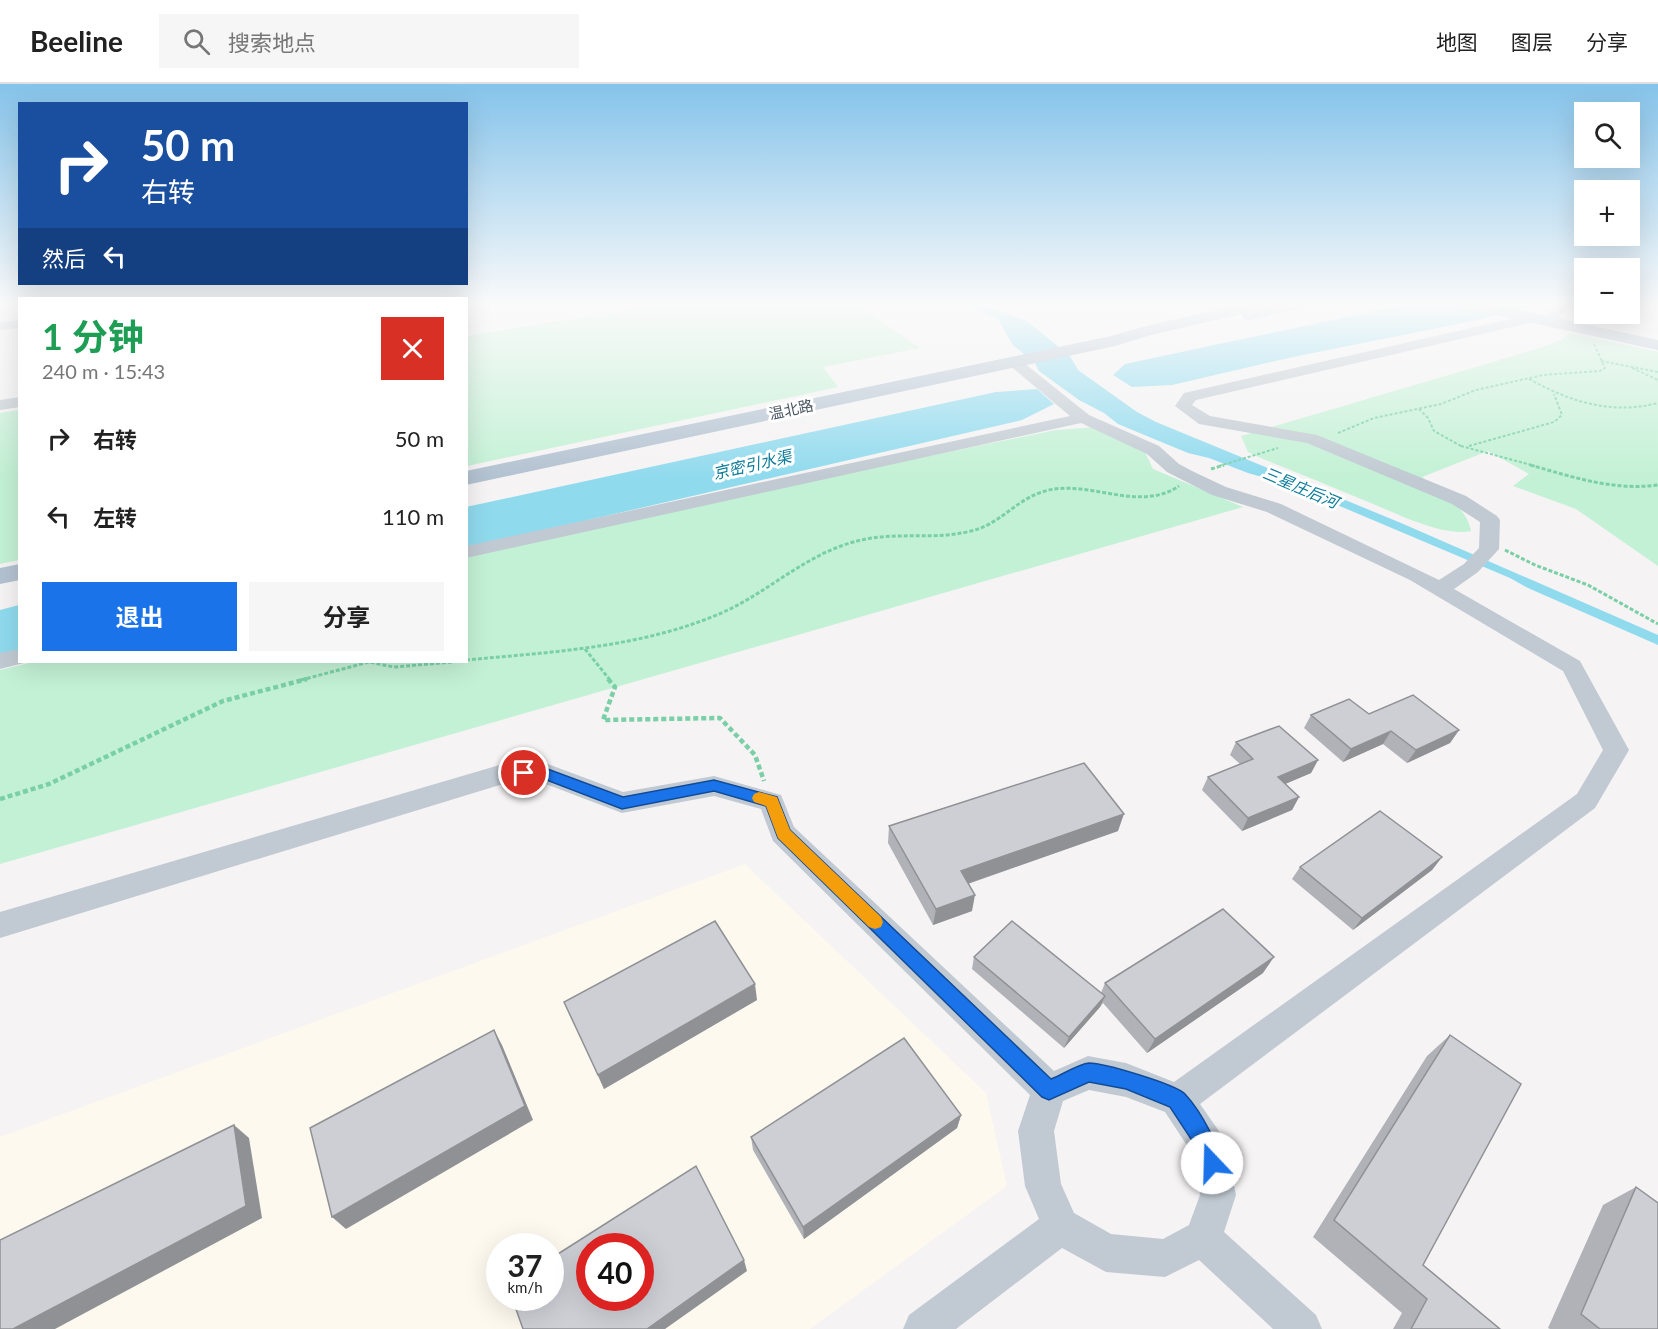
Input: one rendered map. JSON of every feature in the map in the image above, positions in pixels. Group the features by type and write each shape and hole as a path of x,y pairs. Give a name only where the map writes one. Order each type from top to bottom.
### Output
{"main road":[{"name":"温北路","path":"468,478 1020,361"},
{"path":"0,576 18,572"}],"street":[{"path":"1020,361 1083,418 1153,450 1173,468 1219,491 1274,508 1417,576 1572,666 1616,750 1586,801 1177,1100"},
{"path":"1334,361 1190,396 1183,406 1205,420 1311,439 1460,500 1490,520 1490,545 1471,568 1440,589"},
{"path":"0,405 18,402"},
{"path":"468,552 1083,418"},
{"path":"0,661 18,657"},
{"path":"0,925 503,774 545,773 622,803 714,786 772,801 783,833 1049,1090"},
{"path":"1088,1073 1126,1080 1177,1100 1208,1148 1218,1195 1203,1238 1165,1258 1106,1253 1061,1226 1043,1186 1036,1131 1049,1090 1088,1073"},
{"path":"923,1329 1061,1226"},
{"path":"1203,1238 1302,1329"}],"path":[{"path":"1311,439 1343,431 1387,414 1448,402 1476,390 1556,373 1600,371 1605,368 1601,361"},
{"path":"1602,361 1658,372"},
{"path":"1632,367 1658,380"},
{"path":"1529,379 1554,394 1586,405 1611,409 1639,409 1658,403"},
{"path":"1461,446 1474,446 1554,422 1562,415 1554,394"},
{"path":"1419,409 1428,418 1434,431 1461,446 1599,484 1635,488 1658,485"},
{"path":"1210,470 1260,454"},
{"path":"468,660 585,649 641,639 720,614 813,559 829,551 872,537 954,534 985,527 1044,491 1065,489 1148,497 1176,490 1188,476"},
{"path":"1490,545 1524,562 1588,586 1658,624"},
{"path":"585,649 615,687 603,720 720,718 755,755 772,801"},
{"path":"0,799 49,784 223,701 365,663"},
{"path":"374,663 394,667 441,663"}],"shaded area":[{"path":"745,864 986,1093 1007,1186 810,1329 0,1329 0,1137"}],"green space":[{"path":"468,361 853,361 823,367 838,387 468,466"},
{"path":"1495,361 1658,361 1658,566 1576,509 1513,486 1529,474 1488,451 1422,477 1452,501 1464,515 1471,531 1459,532 1418,522 1263,459 1248,452 1241,436"},
{"path":"18,410 18,560 0,564 0,413"},
{"path":"1096,427 1144,450 1153,469 1243,507 0,864 0,670 29,663 468,663 468,557 625,518 1056,430"}],"water":[{"name":"三星庄后河","path":"1033,361 1073,361 1078,370 1137,412 1156,422 1401,523 1658,635 1658,645 1510,578 1290,485 1188,453 1118,424 1039,371"},
{"path":"1139,361 1275,361 1172,385 1132,387 1113,375 1125,364"},
{"name":"京密引水渠","path":"1037,389 1054,404 1022,420 468,548 468,507 996,392"},
{"path":"18,605 18,653 0,657 0,610"}],"building":[{"path":"1413,695 1459,730 1416,750 1391,731 1351,749 1311,715 1349,699 1369,714"},
{"path":"1279,726 1318,760 1278,777 1299,797 1248,818 1208,777 1253,759 1236,742"},
{"path":"1084,763 1124,814 961,871 975,895 936,909 889,826"},
{"path":"1380,811 1442,857 1362,918 1300,867"},
{"path":"1223,909 1274,957 1155,1039 1105,983"},
{"path":"715,921 755,984 598,1075 564,1002"},
{"path":"1012,921 1105,996 1069,1037 974,957"},
{"path":"494,1030 525,1106 332,1217 310,1128"},
{"path":"1450,1035 1521,1084 1423,1265 1500,1329 1411,1329 1427,1299 1334,1220"},
{"path":"904,1038 961,1115 803,1227 751,1137"},
{"path":"234,1125 246,1206 13,1329 0,1329 0,1240"},
{"path":"696,1166 744,1260 647,1329 523,1329 517,1311 564,1311 564,1250 576,1242 576,1311 654,1311 654,1233 591,1233"},
{"path":"1636,1187 1658,1203 1658,1329 1600,1329 1581,1314"}],"slow traffic":[{"path":"759,798 772,801 783,833 875,922"}],"route":[{"path":"524,773 545,773 622,803 714,786 772,801 783,833 1049,1090 1088,1073 1126,1080 1177,1100 1208,1148 1212,1163"}]}
